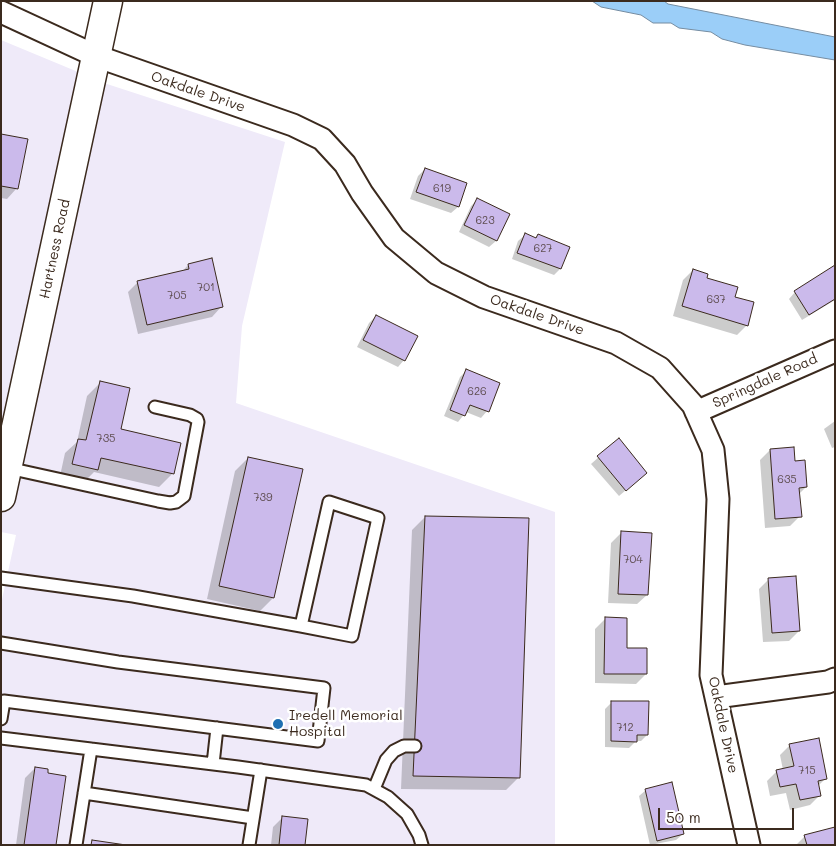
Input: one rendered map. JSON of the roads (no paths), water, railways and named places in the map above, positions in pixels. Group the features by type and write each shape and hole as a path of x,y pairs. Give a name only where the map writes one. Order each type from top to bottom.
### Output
{"main road":[{"name":"Hartness Road","path":"1,497 8,468 8,438 108,1"}],"street":[{"name":"Oakdale Drive","path":"1,12 96,56 293,125 322,138 345,164 362,194 394,238 436,273 484,297 616,343 660,368 693,405 713,450 718,499 711,675 749,845"},
{"name":"Springdale Road","path":"696,412 835,351"},
{"path":"716,697 835,680"}],"lane":[{"path":"8,468 158,501 176,502 184,496 198,422 197,419 190,415 155,407"},
{"path":"1,578 133,596 352,636 378,518 329,502 301,626"},
{"path":"1,644 118,662 324,688 318,741 4,701 1,719"},
{"path":"213,764 217,728"},
{"path":"1,738 366,785 388,797 407,814 419,835 422,845"},
{"path":"374,789 379,774 390,755 404,746 415,746"},
{"path":"76,845 91,749"},
{"path":"248,845 261,770"},
{"path":"84,793 253,818"}],"water":[{"path":"592,1 664,1 668,4 835,37 835,60 745,45 722,39 711,32 679,28 671,23 653,23 641,15 601,7"}],"place":[{"name":"Iredell Memorial Hospital","path":"278,724"}]}
